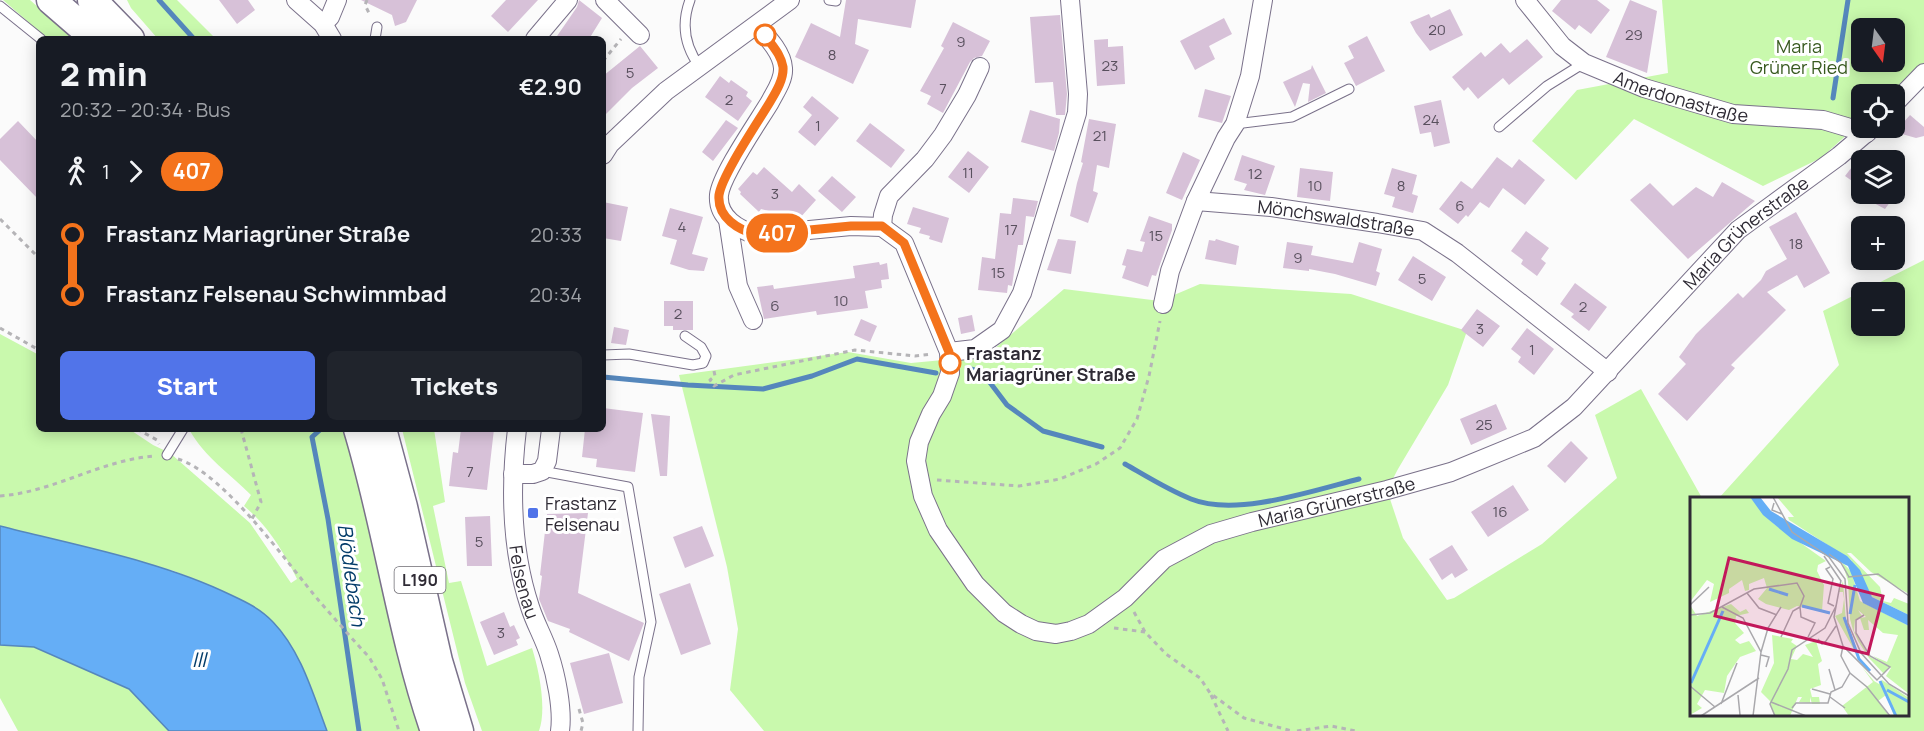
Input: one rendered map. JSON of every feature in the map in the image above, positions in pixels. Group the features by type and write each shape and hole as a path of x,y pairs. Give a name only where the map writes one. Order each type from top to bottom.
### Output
{"main road":[{"path":"51,0 111,23"},
{"name":"L190","path":"359,432 381,515 416,666 435,731"},
{"name":"L190","path":"383,432 403,507 438,661 459,731"}],"street":[{"path":"296,0 327,32"},
{"path":"327,32 330,16 337,0"},
{"path":"538,36 568,0"},
{"path":"605,0 635,30"},
{"path":"606,150 666,91 790,0"},
{"path":"949,352 975,349 1002,330 1022,293 1077,113 1078,94 1070,0"},
{"path":"1163,304 1170,271 1196,201 1235,124 1250,76 1263,0"},
{"name":"Amerdonastraße","path":"1525,0 1563,46 1584,63 1644,87 1733,114 1823,120 1851,126"},
{"path":"753,320 738,286 728,220 719,196 727,175 779,86 783,69 778,52 757,26"},
{"path":"728,220 743,231 757,235 851,226 882,226 889,196 926,159 943,135 967,95 980,67"},
{"path":"1905,93 1924,74"},
{"name":"Maria Grünerstraße","path":"882,226 904,243 949,352 950,373 942,396 919,442 916,461 923,496 938,530 975,584 1004,613 1021,624 1036,631 1056,634 1071,632 1089,624 1125,598 1164,559 1211,534 1387,490 1466,467 1534,438 1574,407 1738,230 1860,138"},
{"name":"Mönchswaldstraße","path":"1196,201 1271,207 1423,231 1457,253 1608,372"},
{"name":"Felsenau","path":"517,432 513,511 519,566 530,607 549,654 560,707 560,731"},
{"path":"513,474 533,474 542,471 547,461 551,432"}],"lane":[{"path":"690,0 685,29 687,45 700,67"},
{"path":"2,7 36,36"},
{"path":"376,36 377,27"},
{"path":"1499,127 1547,86 1584,63"},
{"path":"1235,124 1292,117 1349,89"},
{"path":"606,355 629,354 693,365 703,363 706,356 701,347 685,336"},
{"path":"167,455 181,432"},
{"path":"542,471 628,487 651,622 639,677 638,731"}],"path":[{"path":"367,0 365,5 377,27"},
{"path":"606,58 635,30"},
{"path":"0,219 36,255"},
{"path":"918,478 1019,486 1060,479 1096,464 1120,448 1137,418 1149,376 1163,304"},
{"path":"0,328 36,348"},
{"path":"715,376 710,380 714,386 734,375 855,350 915,356 949,352"},
{"path":"142,432 157,440 167,455"},
{"path":"242,432 261,502 252,519"},
{"path":"0,496 41,489 98,468 140,457 167,455 186,461 216,482 252,519 369,657 382,679 399,731"},
{"path":"1125,598 1145,632 1166,654 1200,678 1210,693 1228,731"},
{"path":"1210,693 1244,718 1292,731"},
{"path":"1297,731 1331,726 1356,731"}],"green space":[{"path":"3,0 30,0 71,36 45,36"},
{"path":"127,0 177,0 213,36 155,36 131,8"},
{"name":"Maria Grüner Ried","path":"1662,0 1924,0 1924,64 1905,84 1851,84 1851,131 1821,158 1763,186 1634,119 1576,180 1532,141 1577,90 1668,73"},
{"path":"1924,260 1924,731 764,731 730,690 738,629 727,567 679,375 848,352 911,363 986,356 1064,289 1160,301 1200,284 1351,294 1467,331 1448,385 1387,490 1403,538 1447,600 1454,598 1542,544 1617,478 1595,415 1641,389 1701,497 1690,497 1690,716 1909,716 1909,497 1720,497 1839,365 1823,311 1851,297 1851,336 1905,336 1905,282 1880,282"},
{"path":"0,334 36,353 36,432 134,432 170,453 250,523 291,583 297,579 280,549 268,531 244,506 251,495 210,457 191,432 346,432 422,731 327,731 306,677 255,607 174,571 0,526"},
{"path":"403,432 434,432 445,502 433,506 449,583 461,581 487,666 532,648 542,701 539,731 482,731 465,683"},
{"path":"0,645 34,647 129,689 169,731 18,731 0,698"}],"water":[{"name":"Ill","path":"0,526 147,563 204,583 253,606 283,633 299,659 327,731 169,731 129,689 34,647 0,645"}],"building":[{"path":"219,0 248,0 255,10 237,24"},
{"path":"361,0 417,0 406,22 395,26 392,15"},
{"path":"506,0 538,0 508,32 491,16"},
{"path":"579,0 602,18 591,36 557,36 577,7"},
{"path":"846,0 916,0 911,28 858,19 855,44 869,50 853,84 795,57 811,23 840,37"},
{"path":"1561,0 1597,0 1610,10 1591,34 1579,25 1575,30 1552,11"},
{"path":"1630,0 1657,11 1647,73 1606,57"},
{"path":"1450,9 1463,35 1430,51 1410,22 1429,14 1431,18"},
{"path":"1060,15 1067,94 1065,115 1056,115 1053,82 1035,83 1030,17"},
{"path":"1224,18 1232,34 1209,46 1215,59 1195,70 1180,41"},
{"path":"953,22 990,41 982,56 970,62 943,113 927,104 931,96 920,91 944,48 941,46"},
{"path":"1367,36 1385,71 1356,86 1344,63 1354,58 1348,46"},
{"path":"1108,39 1108,47 1123,46 1125,84 1097,86 1094,40"},
{"path":"1527,39 1543,57 1509,85 1503,78 1478,99 1468,87 1464,91 1452,77 1481,52 1485,57 1501,43 1510,53"},
{"path":"640,46 658,68 632,88 606,114 606,74"},
{"path":"1312,65 1326,93 1308,102 1310,84 1303,83 1295,107 1283,82 1311,69"},
{"path":"720,76 729,83 731,80 748,92 746,96 752,101 738,121 705,97"},
{"path":"1205,89 1231,96 1222,123 1198,117"},
{"path":"812,96 839,118 815,146 798,132 812,115 803,107"},
{"path":"1441,100 1450,143 1434,147 1431,132 1420,134 1414,106"},
{"path":"1030,110 1060,119 1054,151 1021,142"},
{"path":"1910,115 1924,127 1924,136 1916,138 1905,135 1905,121"},
{"path":"1089,119 1116,124 1109,168 1097,165 1093,191 1098,193 1088,223 1070,216 1083,163 1081,162"},
{"path":"726,120 738,128 713,161 702,152"},
{"path":"18,121 36,140 36,197 0,160 0,139"},
{"path":"870,123 905,150 891,168 856,141"},
{"path":"968,151 989,167 969,193 948,177"},
{"path":"1183,152 1200,160 1182,200 1166,193"},
{"path":"1242,155 1275,166 1265,195 1244,190 1247,184 1234,180"},
{"path":"1497,157 1512,168 1519,159 1545,180 1525,205 1503,188 1489,208 1480,202 1468,217 1466,215 1458,224 1439,209 1461,181 1472,189"},
{"path":"764,167 792,192 799,184 816,200 799,219 761,209 759,212 740,194 738,189 753,172 757,175"},
{"path":"1300,168 1333,172 1330,201 1297,197"},
{"path":"1392,168 1417,175 1412,194 1418,196 1413,213 1392,207 1395,197 1384,194"},
{"path":"1851,168 1851,180 1845,176"},
{"path":"832,176 856,197 842,212 818,191"},
{"path":"1722,182 1755,201 1688,259 1630,200 1650,183 1673,206 1696,187 1713,197"},
{"path":"1013,198 1038,201 1034,217 1026,216 1023,245 1018,245 1012,286 1008,285 1007,293 978,290 982,257 995,259 1000,213 1011,214"},
{"path":"606,203 628,207 621,241 606,238"},
{"path":"1876,204 1889,204 1885,209"},
{"path":"913,207 949,218 942,243 919,233 921,228 907,224"},
{"path":"670,208 703,217 692,254 708,258 704,271 689,270 670,264 677,240 662,236"},
{"path":"1796,212 1830,273 1804,288 1797,275 1767,292 1786,310 1731,365 1735,368 1687,421 1658,394 1686,364 1679,357 1696,334 1738,293 1743,298 1761,280 1766,271 1787,259 1769,227"},
{"path":"1149,216 1172,224 1172,230 1156,276 1152,275 1148,287 1122,278 1126,266 1122,265 1127,249 1142,252 1145,242 1140,241"},
{"path":"1526,231 1549,248 1541,259 1546,263 1537,276 1521,264 1523,260 1511,251"},
{"path":"1058,239 1076,241 1071,274 1047,270"},
{"path":"1216,239 1239,246 1236,265 1205,259 1209,240 1215,241"},
{"path":"1287,242 1313,246 1311,255 1353,263 1359,242 1382,249 1376,271 1380,273 1376,286 1335,274 1309,269 1309,271 1283,268"},
{"path":"1413,256 1446,277 1432,301 1398,280"},
{"path":"879,262 880,265 887,263 889,279 881,280 882,288 865,291 868,308 817,315 816,311 764,319 757,287 773,285 774,289 855,278 853,266"},
{"path":"1575,283 1607,307 1589,331 1571,317 1574,314 1560,304"},
{"path":"664,301 693,301 693,330 673,330 673,326 664,326"},
{"path":"1477,309 1500,326 1483,347 1461,330"},
{"path":"972,315 975,331 961,334 958,318"},
{"path":"861,319 877,326 870,342 854,335"},
{"path":"614,327 629,330 626,345 611,343"},
{"path":"1527,328 1554,349 1534,375 1518,362 1521,357 1511,349"},
{"path":"1496,404 1507,429 1471,445 1460,419"},
{"path":"606,408 643,413 635,472 596,467 597,459 582,457 585,432 606,432"},
{"path":"651,414 670,416 667,476 660,476"},
{"path":"461,432 494,432 487,490 449,486 453,452 458,453"},
{"path":"1571,441 1588,458 1565,483 1547,466"},
{"path":"1513,485 1529,510 1488,537 1471,512"},
{"path":"588,513 578,593 644,623 629,661 569,632 570,629 548,621 539,599 547,514"},
{"path":"490,516 492,566 467,566 465,517"},
{"path":"702,526 714,556 685,568 673,537"},
{"path":"1452,545 1468,570 1455,578 1452,573 1442,580 1429,559"},
{"path":"690,583 711,644 681,655 659,594"},
{"path":"504,612 510,627 514,625 520,638 516,640 518,645 494,655 480,622"},
{"path":"609,653 623,703 584,714 570,663"}],"waterway":[{"name":"Blödlebach","path":"159,0 191,36"},
{"path":"1833,98 1848,0"},
{"path":"606,377 763,389 812,376 857,359 936,373"},
{"path":"967,368 982,372 1007,405 1043,431 1102,447"},
{"name":"Blödlebach","path":"318,432 312,437 328,519 359,731"},
{"path":"1125,464 1191,499 1209,504 1252,504 1359,479"}],"bus line":[{"name":"407","path":"765,35 778,52 783,69 779,86 727,175 719,196 728,220 743,231 757,235 851,226 882,226 904,243 949,352 950,363"}],"place":[{"name":"Frastanz Mariagrüner Straße","path":"950,363"},
{"name":"Frastanz Felsenau","path":"533,513"}]}
